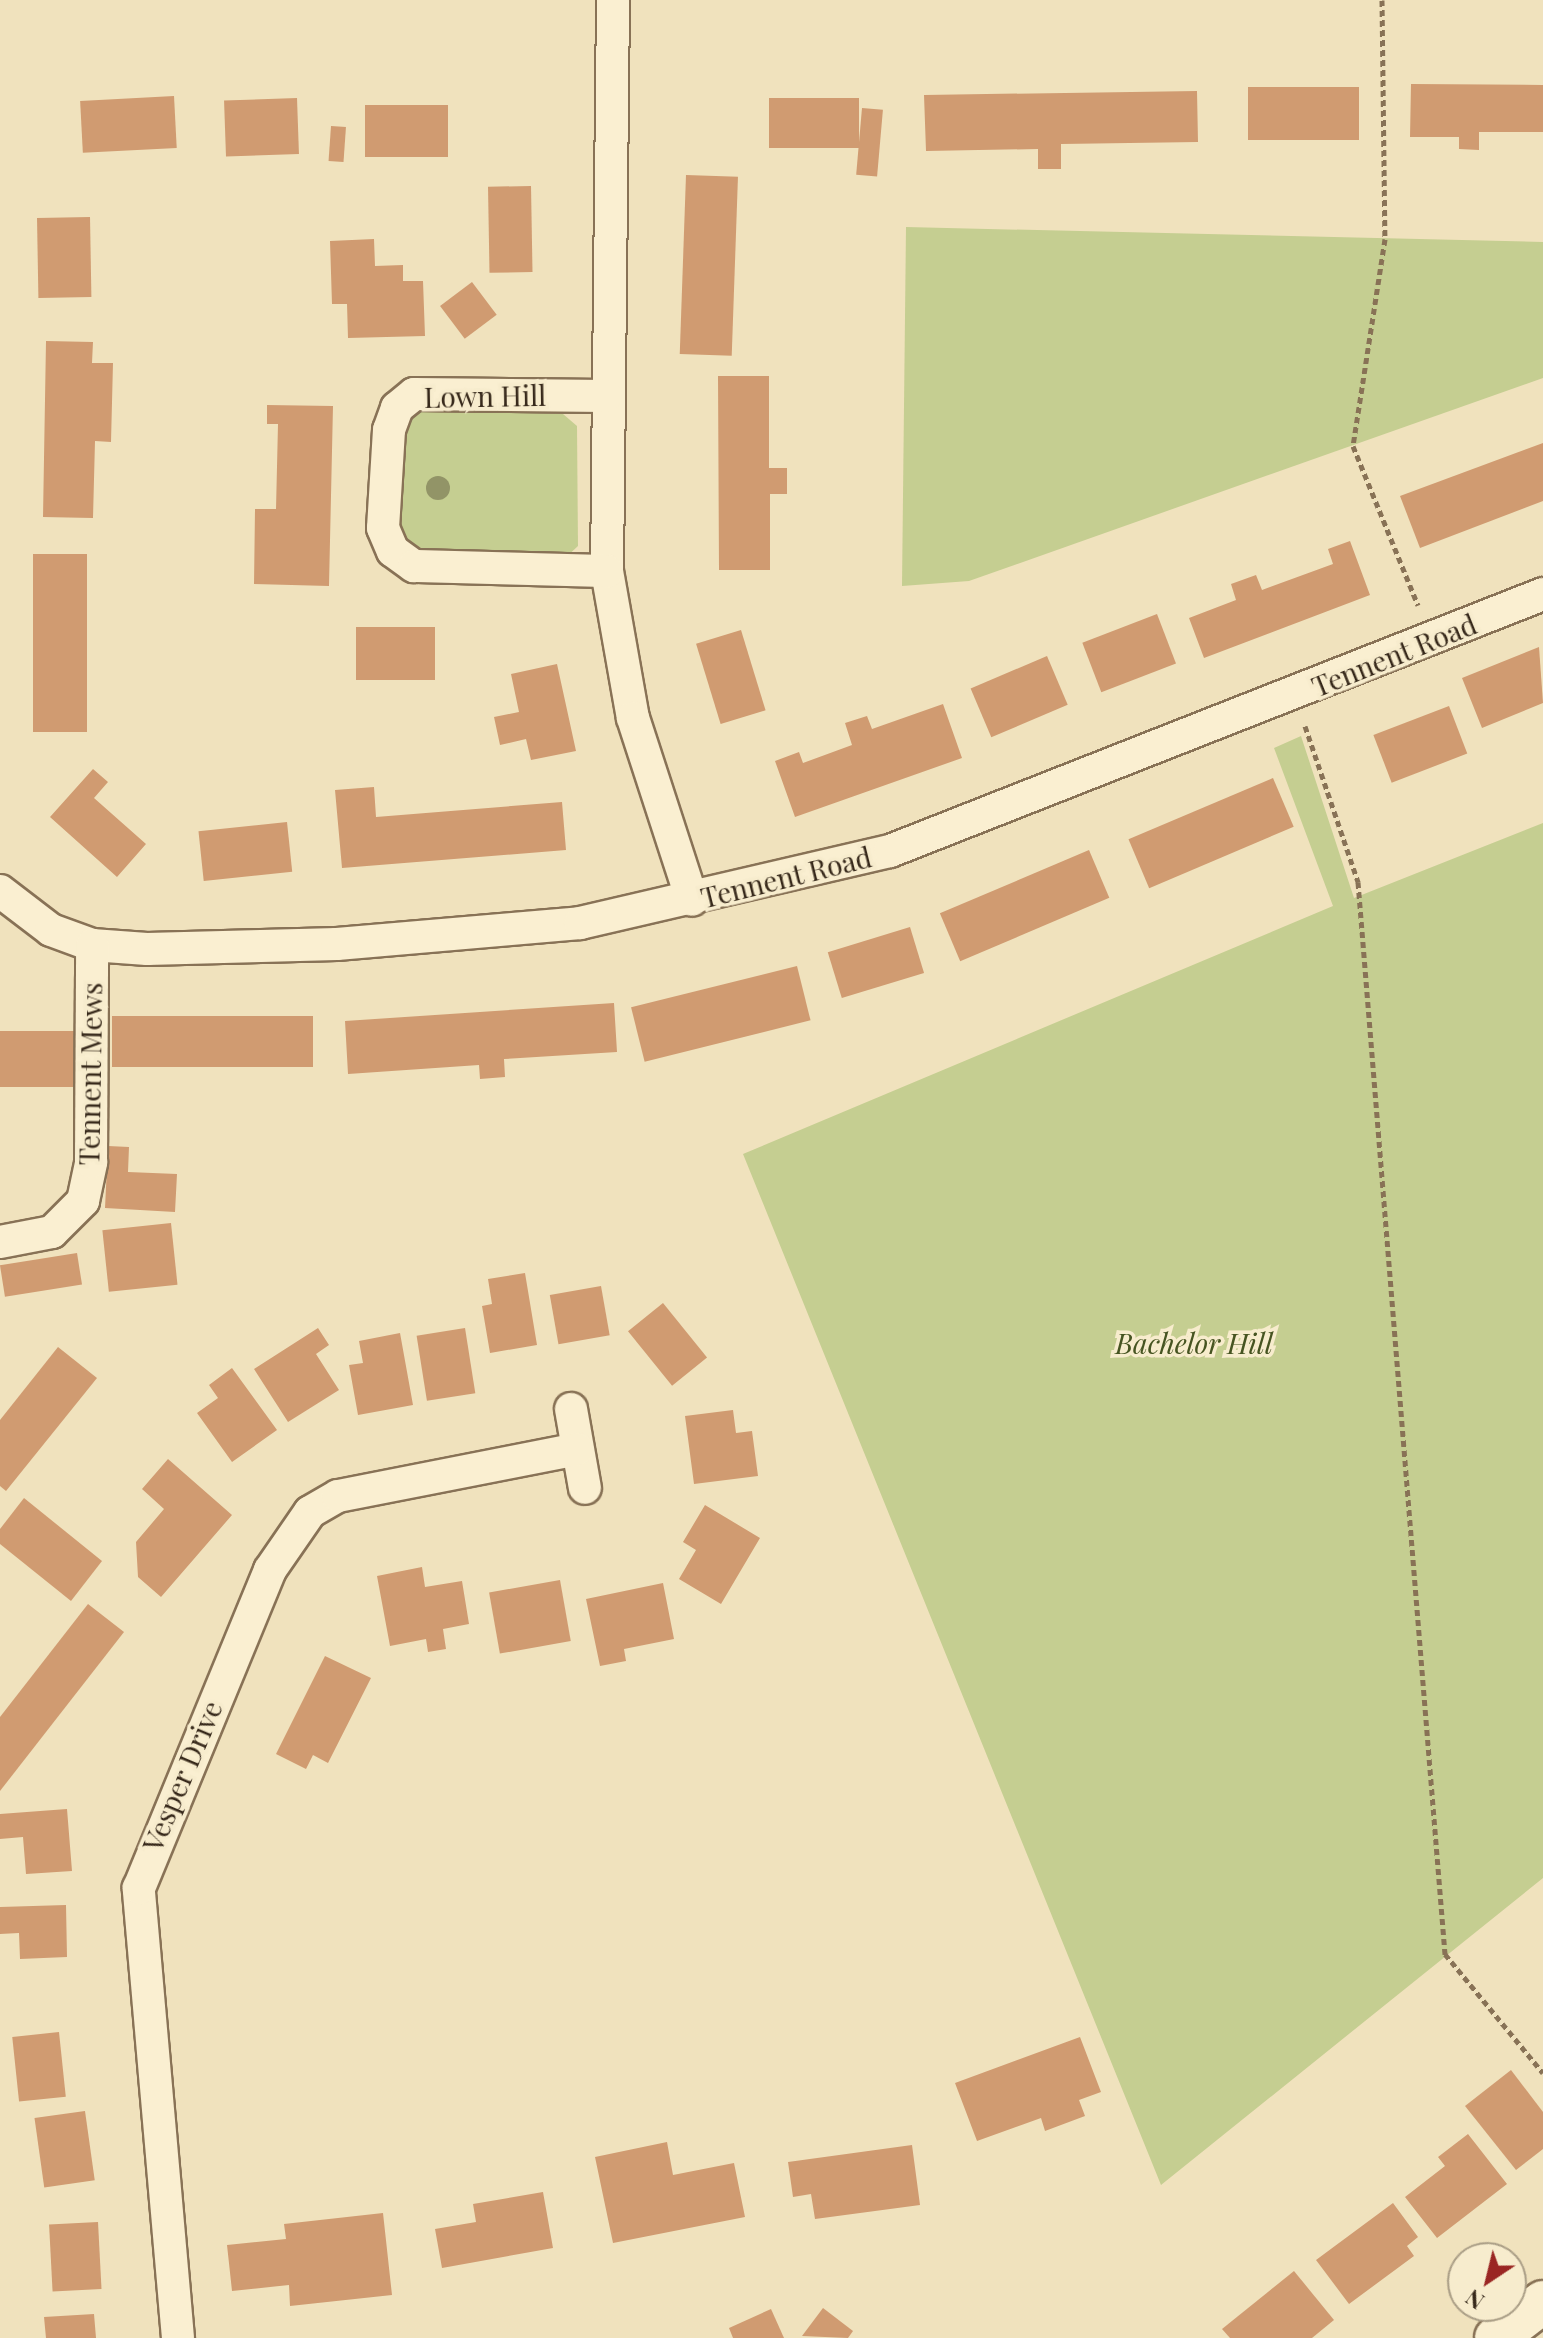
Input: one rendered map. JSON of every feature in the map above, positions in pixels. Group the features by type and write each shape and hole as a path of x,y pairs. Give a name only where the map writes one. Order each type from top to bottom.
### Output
{"street":[{"path":"613,0 606,396 607,571 633,718 692,900"},
{"name":"Lown Hill","path":"606,396 414,394 397,408 389,430 383,528 393,551 414,566 607,571"},
{"name":"Tennent Road","path":"0,891 51,930 92,945 472,936 692,900 890,851 1543,594"},
{"name":"Tennent Mews","path":"0,1242 52,1232 83,1201 91,1162 92,945"},
{"path":"571,1409 585,1488"},
{"name":"Vesper Drive","path":"178,2338 139,1888 270,1570 310,1512 338,1496 577,1449"},
{"path":"1496,2338 1543,2302"}],"path":[{"path":"1382,0 1385,239 1353,446 1432,639"},
{"path":"1307,735 1358,882 1445,1954 1543,2073"}],"green space":[{"path":"906,227 1543,242 1543,378 969,581 902,586"},
{"path":"418,406 563,414 577,426 578,546 563,560 412,551 397,534 402,424"},
{"name":"Bachelor Hill","path":"1301,736 1354,898 1543,823 1543,1878 1161,2185 743,1154 1333,906 1274,748"}],"building":[{"path":"1411,84 1543,85 1543,132 1479,132 1479,150 1459,149 1459,137 1410,137"},
{"path":"1248,87 1359,87 1359,140 1248,140"},
{"path":"1197,91 1198,142 1061,144 1061,169 1038,169 1038,149 926,151 924,95"},
{"path":"174,96 177,148 83,153 80,101"},
{"path":"297,98 299,154 226,157 224,101"},
{"path":"769,98 859,98 859,148 769,148"},
{"path":"365,105 448,105 448,157 365,157"},
{"path":"862,108 883,110 877,177 856,175"},
{"path":"331,126 346,127 344,162 329,161"},
{"path":"686,175 738,177 732,356 680,354"},
{"path":"531,186 533,272 490,273 488,187"},
{"path":"90,217 91,297 38,298 37,218"},
{"path":"374,239 375,266 403,265 403,281 423,281 425,336 348,338 347,304 332,304 330,241"},
{"path":"472,282 497,315 465,339 440,306"},
{"path":"46,341 93,342 92,363 113,363 111,442 95,441 93,518 43,517"},
{"path":"718,376 769,376 769,468 787,468 787,494 770,494 770,570 719,570"},
{"path":"267,405 333,406 329,586 254,584 255,509 276,509 278,424 267,424"},
{"path":"1543,443 1543,501 1420,548 1400,496"},
{"path":"1350,541 1370,595 1204,658 1189,618 1236,600 1231,584 1256,575 1262,590 1333,564 1328,549"},
{"path":"33,554 87,554 87,732 33,732"},
{"path":"1157,614 1176,663 1101,692 1082,643"},
{"path":"356,627 435,627 435,680 356,680"},
{"path":"741,630 766,710 721,724 696,644"},
{"path":"1539,647 1543,703 1482,728 1462,678"},
{"path":"1047,656 1068,705 991,737 971,688"},
{"path":"557,664 576,751 531,760 526,739 500,745 494,717 519,712 511,674"},
{"path":"943,704 962,758 795,817 775,761 799,752 803,763 852,745 845,723 867,716 872,729"},
{"path":"1449,706 1467,754 1392,783 1373,735"},
{"path":"93,769 108,782 94,798 146,844 117,877 50,817"},
{"path":"1273,778 1294,827 1149,888 1128,839"},
{"path":"374,787 376,817 562,802 566,850 342,868 335,790"},
{"path":"287,822 292,872 204,881 198,831"},
{"path":"1089,850 1109,898 960,961 940,913"},
{"path":"910,927 924,973 842,998 828,952"},
{"path":"797,966 811,1020 645,1062 631,1007"},
{"path":"614,1003 617,1052 504,1059 505,1077 480,1079 479,1065 348,1074 345,1021"},
{"path":"112,1016 313,1016 313,1067 112,1067"},
{"path":"0,1031 78,1031 78,1087 0,1087"},
{"path":"108,1146 129,1147 128,1172 177,1174 175,1212 105,1208"},
{"path":"171,1223 177,1285 109,1292 102,1230"},
{"path":"77,1253 82,1285 5,1297 0,1265"},
{"path":"525,1273 537,1345 490,1353 482,1306 492,1304 488,1279"},
{"path":"601,1286 610,1335 558,1344 550,1295"},
{"path":"663,1303 707,1357 672,1386 628,1331"},
{"path":"318,1328 329,1345 316,1354 339,1390 288,1422 254,1369"},
{"path":"465,1328 475,1393 427,1401 417,1336"},
{"path":"400,1333 413,1405 358,1415 349,1365 363,1363 359,1341"},
{"path":"58,1347 97,1378 6,1491 0,1486 0,1420"},
{"path":"232,1368 277,1430 232,1462 197,1413 218,1398 209,1385"},
{"path":"733,1410 736,1433 752,1431 758,1476 694,1484 685,1416"},
{"path":"168,1459 232,1515 161,1597 138,1577 136,1542 164,1509 142,1489"},
{"path":"24,1498 102,1561 71,1601 0,1544 0,1529"},
{"path":"705,1505 760,1538 721,1604 679,1579 696,1550 683,1542"},
{"path":"422,1567 425,1587 462,1581 469,1624 443,1629 446,1649 428,1652 426,1639 390,1646 377,1576"},
{"path":"560,1580 571,1641 500,1654 489,1593"},
{"path":"663,1583 674,1639 624,1649 626,1661 600,1666 586,1599"},
{"path":"88,1604 124,1632 0,1791 0,1717"},
{"path":"325,1656 371,1678 328,1763 313,1755 306,1769 276,1754"},
{"path":"67,1809 72,1871 26,1874 23,1837 0,1839 0,1814"},
{"path":"66,1905 67,1957 20,1959 19,1933 0,1934 0,1907"},
{"path":"59,2032 66,2097 19,2102 12,2037"},
{"path":"1080,2037 1101,2092 1079,2100 1085,2116 1045,2131 1041,2118 977,2141 955,2083"},
{"path":"1511,2070 1543,2112 1543,2149 1516,2170 1465,2106"},
{"path":"85,2111 95,2180 44,2187 34,2118"},
{"path":"1468,2134 1507,2184 1437,2238 1405,2197 1445,2166 1438,2157"},
{"path":"667,2142 673,2175 734,2163 745,2217 613,2243 595,2157"},
{"path":"912,2145 920,2205 815,2219 811,2194 793,2197 788,2162"},
{"path":"543,2192 553,2248 442,2268 435,2229 476,2222 473,2204"},
{"path":"1393,2203 1418,2237 1407,2246 1414,2256 1349,2304 1316,2260"},
{"path":"383,2213 392,2295 290,2306 289,2285 232,2291 227,2245 286,2239 284,2224"},
{"path":"98,2222 102,2289 53,2291 49,2225"},
{"path":"1294,2271 1334,2320 1312,2338 1230,2338 1222,2329"},
{"path":"823,2308 853,2331 848,2338 802,2336"},
{"path":"771,2309 784,2338 733,2338 729,2328"},
{"path":"94,2314 96,2338 46,2338 44,2317"}]}
